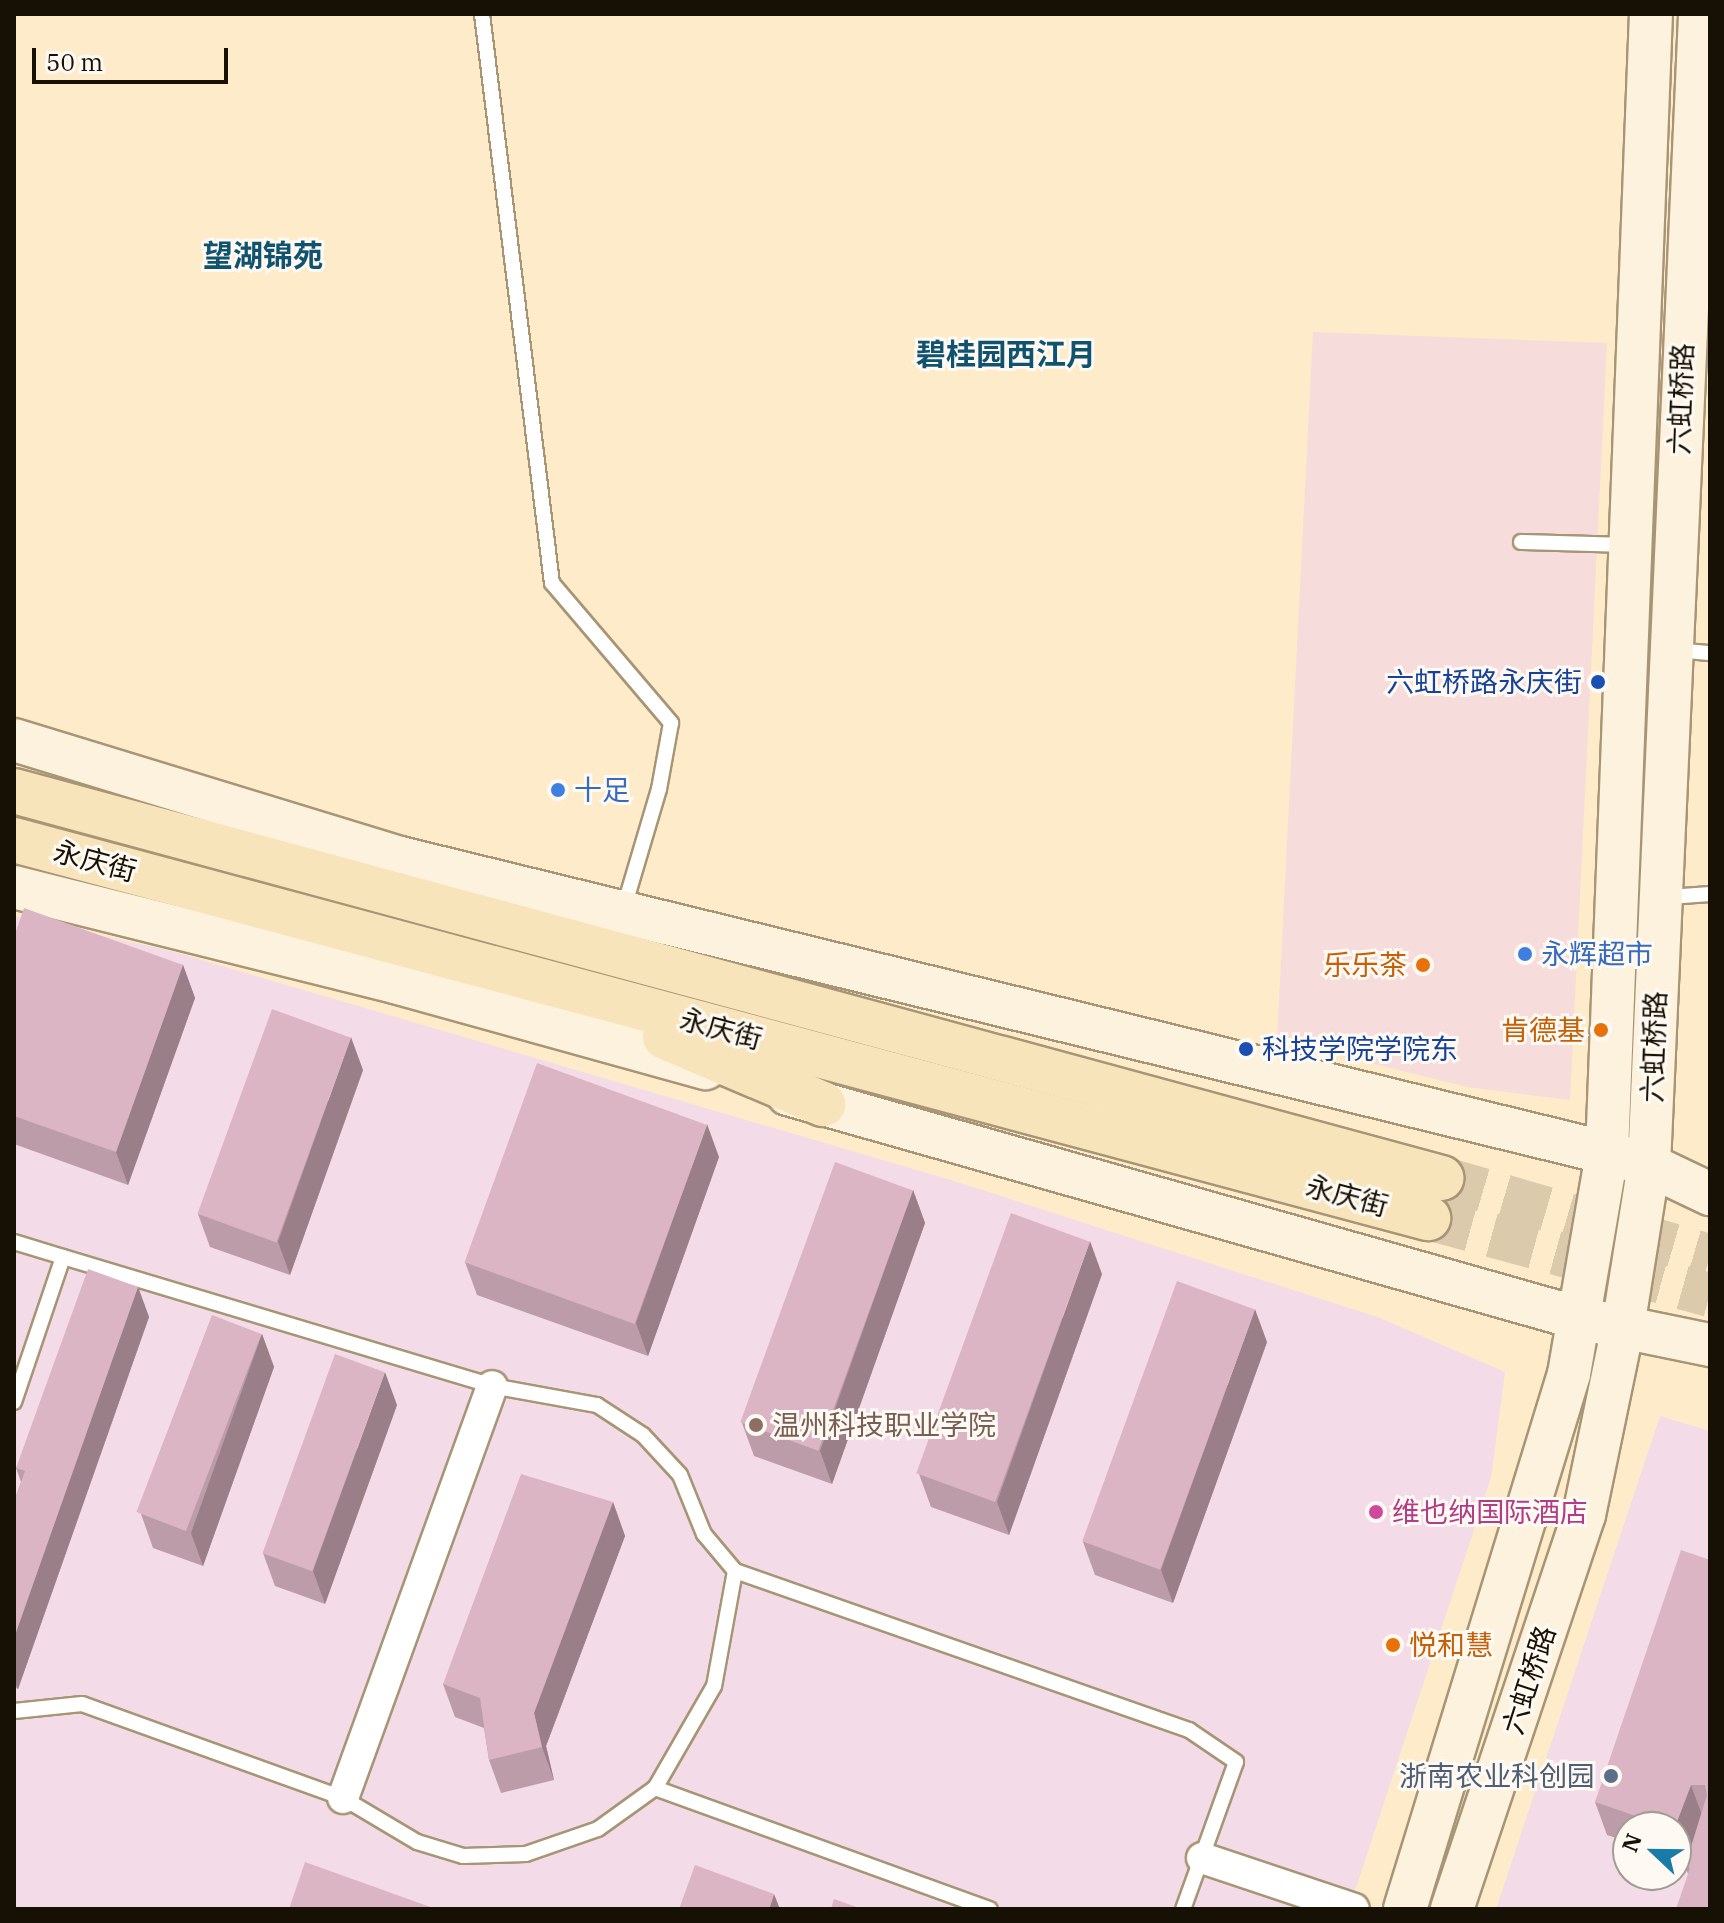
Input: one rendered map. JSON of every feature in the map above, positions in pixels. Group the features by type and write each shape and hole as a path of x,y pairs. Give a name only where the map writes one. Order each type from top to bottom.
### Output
{"main road":[{"name":"六虹桥路","path":"1405,1909 1569,1374 1607,1153 1651,14"},
{"name":"六虹桥路","path":"1452,1909 1584,1515 1623,1327 1649,1165 1690,652 1700,196 1700,14"},
{"path":"1642,197 1700,196"},
{"path":"14,740 400,858 1607,1153 1649,1165 1710,1194"},
{"name":"永庆街","path":"14,791 1434,1198 520,975 14,840"},
{"path":"14,887 398,983 1578,1318 1710,1345"},
{"path":"520,975 823,1104"}],"street":[{"path":"343,1798 492,1386"},
{"path":"1202,1858 1354,1909"}],"lane":[{"path":"482,14 552,583 671,723 659,789 623,912"},
{"path":"1521,542 1629,545"},
{"path":"1669,897 1710,894"},
{"path":"14,1242 492,1386 597,1405 643,1435 680,1475 704,1534 735,1571 1189,1730 1236,1762 1183,1909"},
{"path":"14,1402 63,1257"},
{"path":"14,1711 82,1704 343,1798 417,1842 463,1856 526,1854 598,1829 655,1788 714,1686 735,1571"},
{"path":"655,1788 990,1909"}],"shaded area":[{"path":"1313,332 1607,343 1570,1100 1467,1087 1277,1040"},
{"name":"温州科技职业学院","path":"14,916 171,951 954,1181 1380,1318 1505,1372 1491,1478 1349,1909 14,1909"},
{"path":"1660,1416 1710,1431 1710,1909 1496,1909"}],"building":[{"path":"24,908 183,965 116,1152 14,1116 14,937"},
{"path":"272,1009 351,1038 276,1243 197,1214"},
{"path":"537,1063 707,1125 635,1324 464,1262"},
{"path":"835,1162 913,1190 818,1451 740,1422"},
{"path":"1011,1213 1090,1242 995,1502 916,1473"},
{"path":"88,1269 138,1287 14,1638 14,1502 25,1471 16,1468"},
{"path":"1177,1281 1255,1309 1160,1570 1082,1541"},
{"path":"212,1315 261,1334 186,1531 136,1512"},
{"path":"335,1354 385,1372 312,1571 262,1553"},
{"path":"521,1474 613,1502 534,1713 542,1747 489,1760 480,1698 443,1684"},
{"path":"1681,1550 1710,1560 1710,1909 1676,1909 1682,1891 1692,1891 1692,1843 1707,1795 1705,1785 1691,1785 1681,1811 1621,1811 1595,1802"},
{"path":"305,1862 436,1909 289,1909"},
{"path":"695,1865 774,1894 769,1909 679,1909"},
{"path":"834,1899 862,1909 831,1909"}],"tunnel":[{"path":"1441,1178 1710,1256"},
{"path":"1428,1218 1710,1295"}],"place":[{"name":"六虹桥路永庆街","path":"1598,682"},
{"name":"十足","path":"558,790"},
{"name":"永辉超市","path":"1525,954"},
{"name":"乐乐茶","path":"1423,965"},
{"name":"肯德基","path":"1601,1030"},
{"name":"科技学院学院东","path":"1246,1049"},
{"name":"温州科技职业学院","path":"756,1425"},
{"name":"维也纳国际酒店","path":"1376,1512"},
{"name":"悦和慧","path":"1393,1645"},
{"name":"浙南农业科创园","path":"1611,1776"}],"district":[{"name":"望湖锦苑","path":"263,255"},
{"name":"碧桂园西江月","path":"1006,354"}]}
